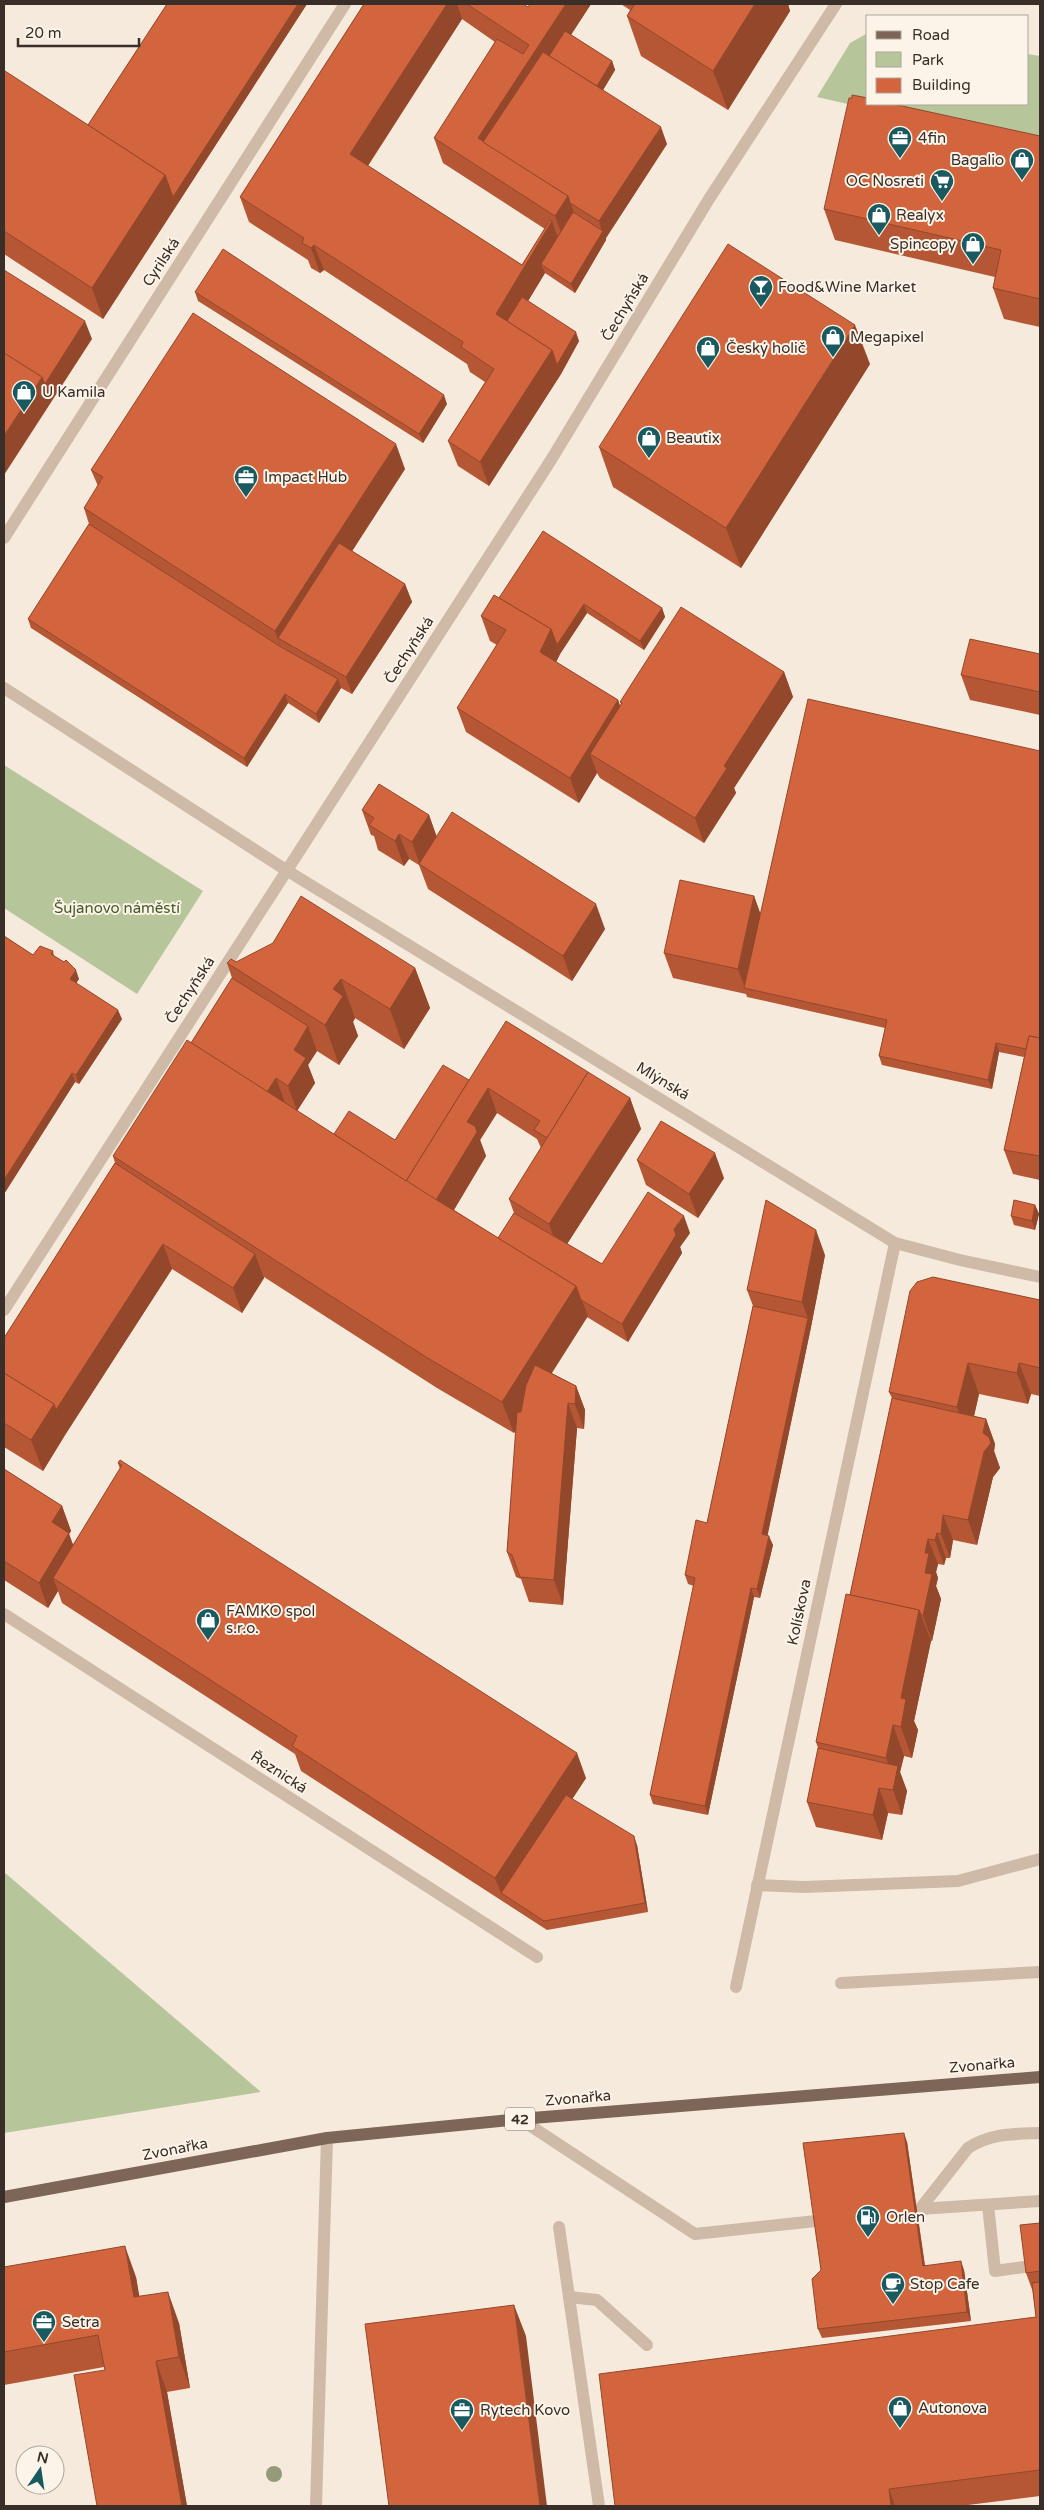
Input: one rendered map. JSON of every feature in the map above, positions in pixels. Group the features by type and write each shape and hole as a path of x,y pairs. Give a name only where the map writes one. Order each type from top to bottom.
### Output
{"main road":[{"name":"Zvonařka","path":"4,2198 326,2138 520,2119 1040,2077"}],"street":[{"name":"Cyrilská","path":"4,538 345,4"},
{"name":"Čechyňská","path":"4,1310 551,460 709,199 836,4"},
{"path":"4,688 286,870"},
{"name":"Mlýnská","path":"286,870 895,1242 960,1260 1040,1277"},
{"name":"Kolískova","path":"736,1988 895,1242"},
{"name":"Řeznická","path":"4,1614 537,1957"},
{"path":"757,1886 804,1887 958,1881 1040,1859"},
{"path":"841,1983 1040,1972"},
{"path":"520,2119 695,2234 816,2221"},
{"path":"1040,2132 1000,2134 968,2148 919,2209 1040,2201"},
{"path":"316,2506 326,2138"},
{"path":"988,2205 995,2270 1032,2266"},
{"path":"559,2227 599,2506"},
{"path":"569,2297 597,2300 647,2346"}],"green space":[{"path":"866,34 866,105 1029,105 1029,54 1040,56 1040,148 817,97 850,43"},
{"name":"Šujanovo náměstí","path":"4,765 203,891 137,994 4,908"},
{"path":"4,1872 261,2092 4,2133"}],"building":[{"path":"167,4 298,4 173,197 165,175 88,125"},
{"path":"364,4 447,4 350,154 522,265 550,220 552,221 496,314 552,350 480,462 448,441 494,369 461,347 463,342 314,245 311,248 302,243 304,238 240,197"},
{"path":"467,4 523,4 528,7 530,4 566,4 478,138 568,196 555,216 434,138 497,39 523,54 529,45"},
{"path":"635,4 755,4 713,71 627,16"},
{"path":"565,31 612,61 597,86 549,56"},
{"path":"543,52 661,127 599,221 570,203 568,196 483,142"},
{"path":"5,71 165,175 92,288 4,231"},
{"name":"OC Nosreti","path":"852,95 866,98 866,105 898,105 1040,136 1040,299 993,288 1001,250 824,209 849,98 852,98"},
{"path":"573,212 603,231 571,284 541,264"},
{"path":"728,244 855,325 726,528 599,447"},
{"path":"223,249 444,395 419,434 195,292"},
{"path":"4,270 85,321 45,384 42,377 4,353"},
{"path":"522,297 576,332 557,365 552,350 507,321"},
{"name":"Impact Hub","path":"193,313 396,444 275,631 84,508 103,477 91,470"},
{"path":"4,353 42,377 4,436"},
{"path":"89,524 281,647 338,679 316,714 285,694 244,758 28,619"},
{"path":"543,531 662,608 640,641 584,604 557,645 551,629 499,598"},
{"path":"339,543 405,584 346,677 278,638"},
{"path":"494,595 551,629 540,652 618,700 570,778 457,708 506,630 481,616"},
{"path":"681,607 784,672 724,766 727,768 695,818 590,754 622,703 620,702"},
{"path":"970,639 1040,654 1040,692 961,675"},
{"path":"808,699 1040,751 1040,1038 1029,1036 1026,1049 996,1043 988,1080 879,1056 887,1020 744,988"},
{"path":"379,784 429,815 412,842 399,834 395,841 369,825 374,818 362,810"},
{"path":"452,812 596,904 563,956 419,864"},
{"path":"680,880 754,896 738,969 664,953"},
{"path":"301,896 415,968 390,1009 341,979 333,989 343,996 325,1025 227,963 231,959 236,962 273,943"},
{"path":"4,936 33,955 40,946 53,951 51,954 64,962 66,960 76,970 70,979 118,1010 76,1075 72,1073 4,1180"},
{"path":"232,978 308,1026 294,1050 306,1058 288,1086 276,1078 267,1092 191,1043"},
{"path":"506,1021 588,1072 547,1138 534,1130 540,1121 488,1088 467,1122 475,1126 477,1132 436,1200 406,1181"},
{"path":"1029,1036 1040,1038 1040,1156 1004,1150"},
{"path":"187,1040 432,1197 576,1286 502,1402 426,1357 113,1156"},
{"path":"443,1065 469,1080 406,1181 334,1134 349,1111 395,1140"},
{"path":"588,1072 630,1098 549,1224 509,1199"},
{"path":"661,1121 715,1153 689,1194 637,1160"},
{"path":"115,1163 255,1254 233,1288 163,1244 56,1410 54,1404 4,1373 4,1338"},
{"path":"648,1192 684,1216 674,1229 676,1235 622,1324 581,1300 576,1286 498,1238 514,1213 602,1264"},
{"path":"766,1200 816,1230 802,1302 747,1290"},
{"path":"1014,1200 1035,1205 1032,1221 1011,1216"},
{"path":"933,1277 1040,1300 1040,1368 1019,1363 1017,1373 968,1363 957,1407 889,1392 910,1291 917,1282"},
{"path":"753,1306 808,1318 762,1534 769,1536 757,1589 751,1588 705,1806 650,1795 695,1578 685,1575 696,1520 707,1523"},
{"path":"535,1365 576,1386 575,1404 568,1403 554,1580 520,1577 512,1555 507,1552 517,1412 521,1412 526,1385"},
{"path":"4,1373 54,1404 31,1440 4,1423"},
{"path":"892,1398 986,1419 983,1433 989,1437 991,1443 984,1452 968,1520 943,1515 941,1534 937,1533 935,1540 928,1539 925,1553 929,1553 925,1573 932,1574 923,1616 919,1610 850,1595"},
{"path":"120,1460 577,1753 495,1878 292,1746 297,1736 53,1578 122,1465 118,1463"},
{"path":"4,1469 62,1506 52,1522 69,1533 39,1583 4,1561"},
{"path":"846,1594 919,1610 901,1698 906,1699 901,1727 893,1725 886,1758 816,1742"},
{"path":"818,1748 898,1766 893,1790 879,1788 873,1815 807,1802"},
{"path":"566,1795 634,1836 645,1903 544,1921 501,1893"},
{"path":"904,2133 923,2266 961,2261 967,2312 818,2329 812,2279 821,2270 803,2143"},
{"path":"1040,2223 1040,2271 1026,2273 1020,2225"},
{"path":"125,2246 134,2297 168,2292 179,2357 156,2361 182,2506 97,2506 74,2375 105,2370 98,2335 4,2352 4,2267"},
{"path":"1040,2282 1040,2470 889,2489 891,2506 615,2506 599,2374 1036,2317 1032,2283"},
{"name":"Rytech Kovo","path":"514,2305 540,2506 389,2506 365,2324"}],"place":[{"name":"4fin","path":"900,159"},
{"name":"Bagalio","path":"1022,181"},
{"name":"OC Nosreti","path":"942,202"},
{"name":"Realyx","path":"879,236"},
{"name":"Spincopy","path":"973,265"},
{"name":"Food&Wine Market","path":"761,308"},
{"name":"Megapixel","path":"833,358"},
{"name":"Český holič","path":"708,369"},
{"name":"U Kamila","path":"24,413"},
{"name":"Beautix","path":"649,459"},
{"name":"Impact Hub","path":"246,498"},
{"name":"FAMKO spol s.r.o.","path":"208,1641"},
{"name":"Orlen","path":"868,2238"},
{"name":"Stop Cafe","path":"893,2305"},
{"name":"Setra","path":"44,2343"},
{"name":"Autonova","path":"900,2429"},
{"name":"Rytech Kovo","path":"462,2431"}]}
